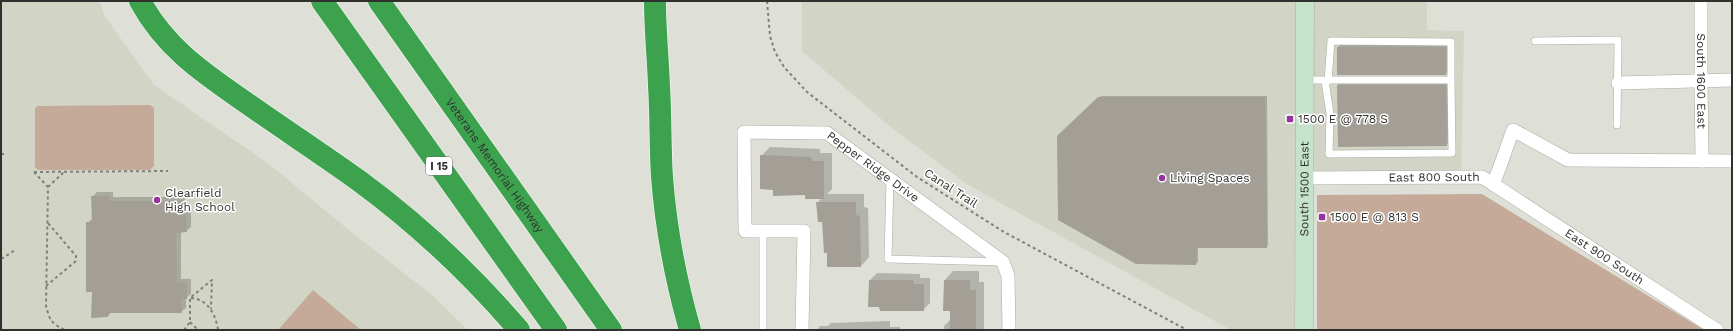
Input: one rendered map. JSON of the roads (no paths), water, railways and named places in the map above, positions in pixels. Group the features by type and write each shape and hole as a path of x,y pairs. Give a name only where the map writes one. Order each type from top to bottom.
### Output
{"highway":[{"path":"140,1 156,27 189,62 356,179 403,215 462,268 519,330"},
{"name":"I 15","path":"322,1 556,330"},
{"name":"Veterans Memorial Highway","path":"378,1 611,330"},
{"path":"655,1 655,43 659,86 661,154 666,211 675,266 690,330"},
{"path":"659,86 666,42 666,1"}],"street":[{"name":"South 1500 East","path":"1304,330 1305,1"},
{"name":"South 1600 East","path":"1702,1 1702,161"},
{"path":"1618,83 1732,80"},
{"name":"East 800 South","path":"1304,178 1482,177 1493,184 1513,130 1568,160 1732,162"},
{"name":"Pepper Ridge Drive","path":"802,330 804,231 745,231 744,132 827,133 1002,262"},
{"name":"East 900 South","path":"1493,184 1717,330"},
{"path":"1002,262 1008,276 1009,330"}],"lane":[{"path":"1535,41 1618,40 1617,125"},
{"path":"1331,41 1451,42 1451,80 1452,153 1330,154 1330,114 1326,81 1331,41"},
{"path":"1305,80 1451,80"},
{"path":"890,179 888,259 1002,262"},
{"path":"763,231 763,330"}],"place":[{"name":"1500 E @ 778 S","path":"1290,119"},
{"name":"Living Spaces","path":"1162,178"},
{"name":"Clearfield High School","path":"157,200"},
{"name":"1500 E @ 813 S","path":"1322,217"}]}
